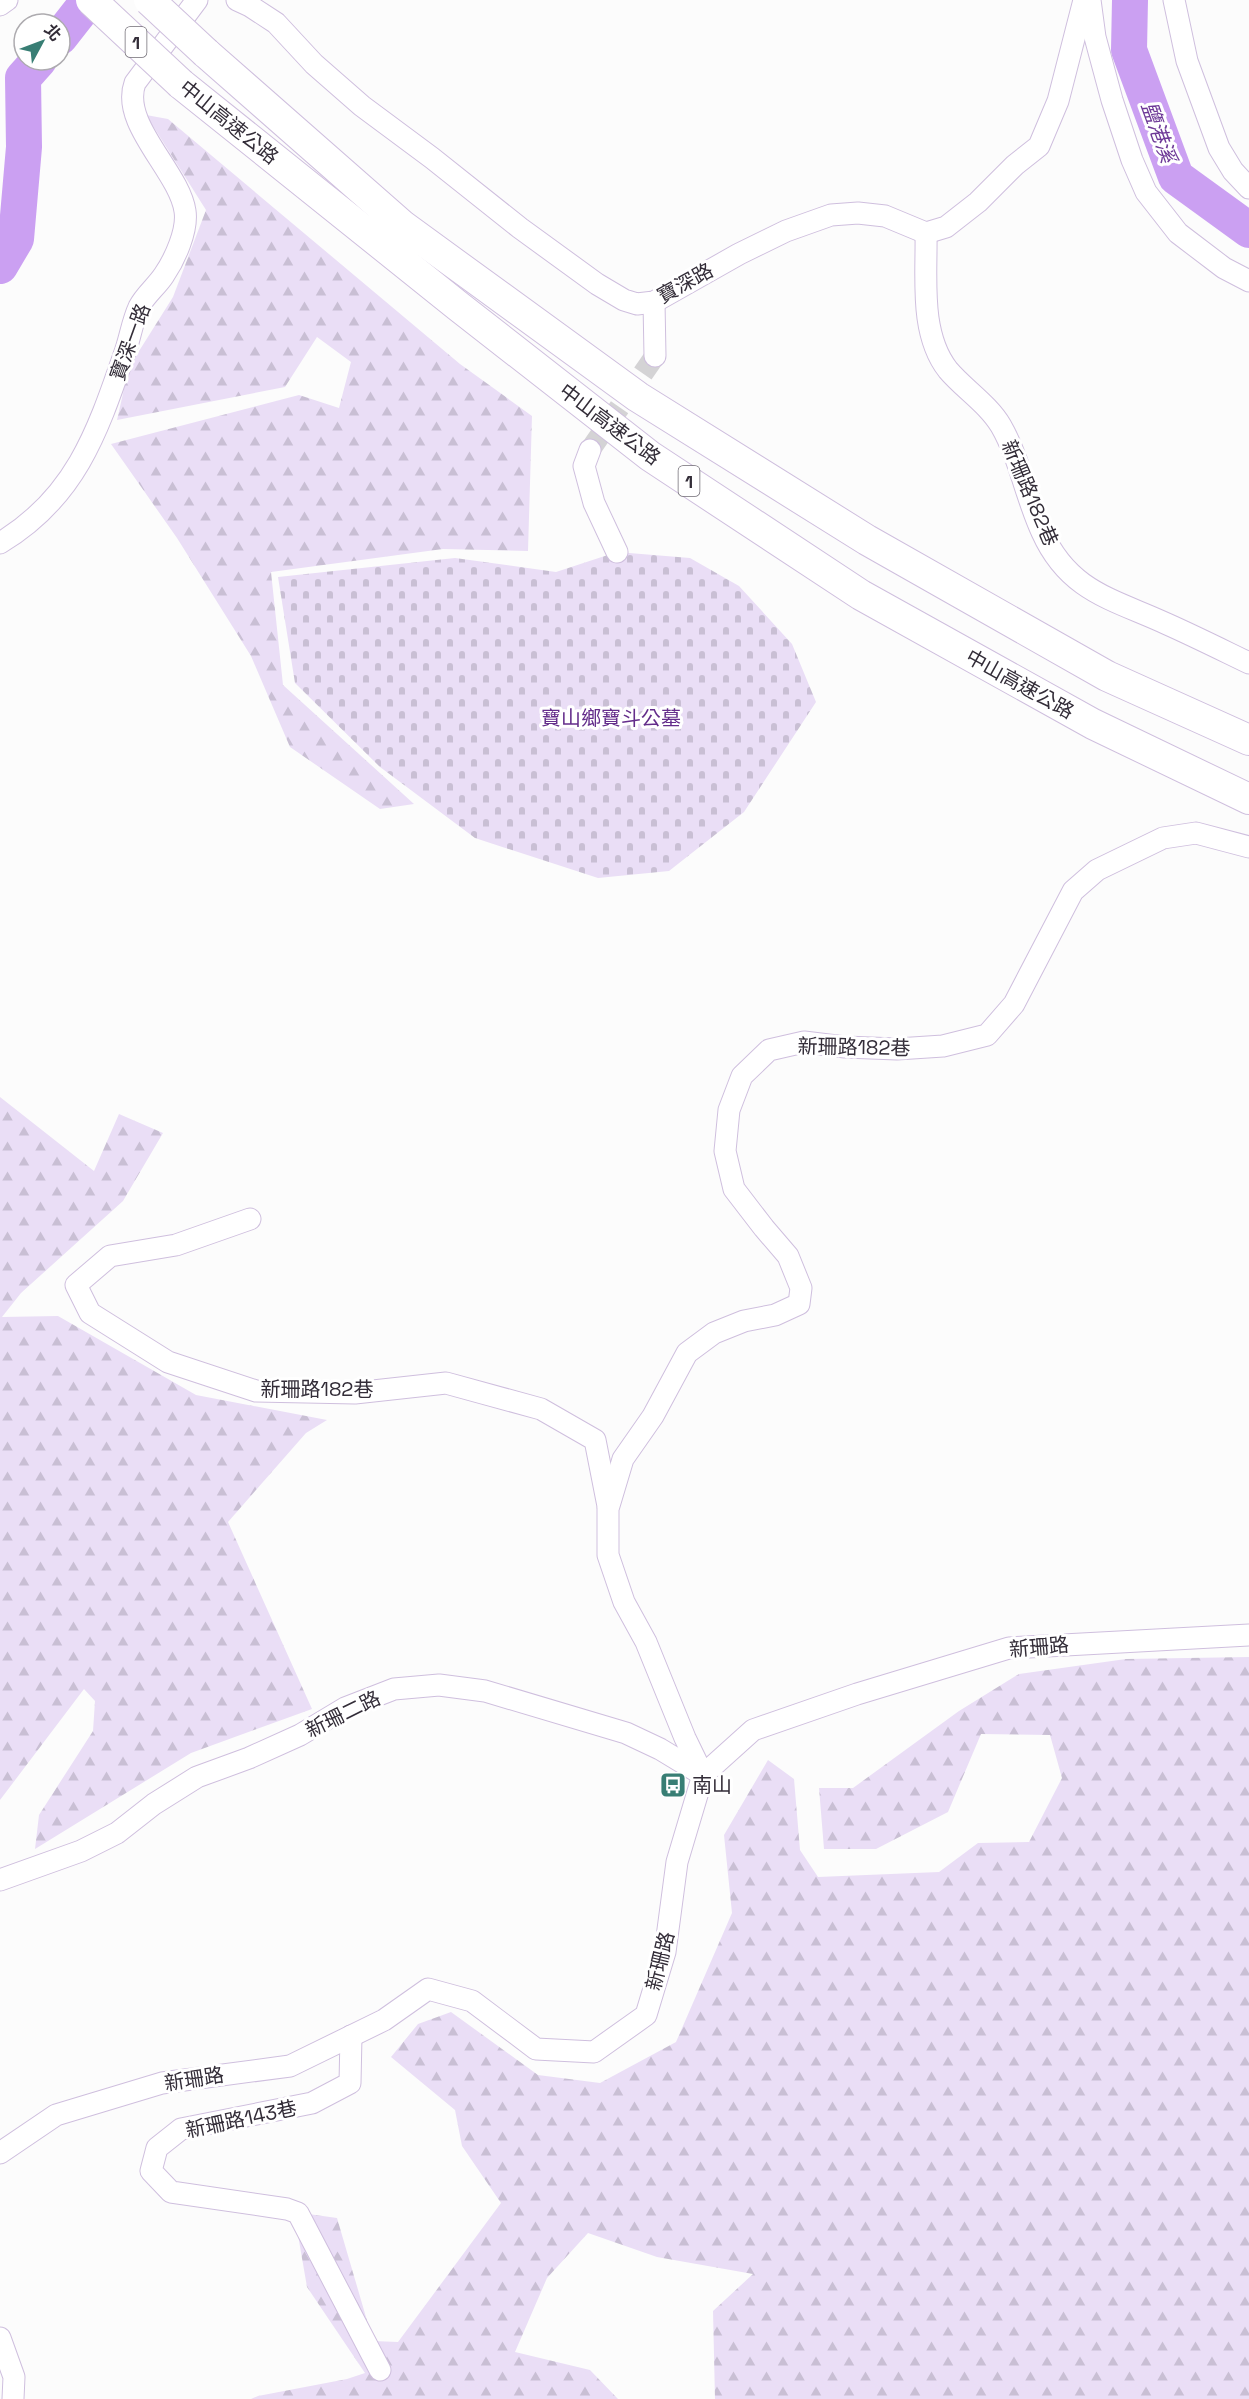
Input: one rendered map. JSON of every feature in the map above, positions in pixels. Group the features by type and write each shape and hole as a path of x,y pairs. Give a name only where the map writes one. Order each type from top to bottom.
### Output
{"highway":[{"name":"中山高速公路","path":"91,0 181,84 650,456 861,596 1094,724 1249,799"},
{"name":"中山高速公路","path":"149,0 403,226 638,397 867,540 1107,676 1249,740"}],"street":[{"path":"0,5 7,0"},
{"name":"寶深一路","path":"0,543 26,528 64,488 90,445 110,396 139,307 164,275 178,243 185,219 182,198 138,119 131,101 135,83 197,0"},
{"name":"寶深路","path":"237,0 276,23 314,64 362,106 546,247 624,300 637,304 654,302 749,249 786,231 831,215 858,213 885,216 926,233"},
{"path":"926,233 946,227 978,202 1039,146 1058,101 1084,0"},
{"path":"1090,0 1095,37 1112,100 1132,160 1146,192 1178,233 1224,268 1249,281"},
{"path":"1174,0 1187,61 1218,148 1233,171 1249,188"},
{"name":"新珊路182巷","path":"926,233 925,309 934,342 947,368 999,423 1013,447 1043,534 1066,570 1088,588 1114,602 1165,623 1249,663"},
{"path":"654,302 655,356"},
{"path":"590,450 584,466 594,503 617,552"},
{"name":"新珊路182巷","path":"608,1509 623,1459 653,1416 687,1353 714,1333 799,1304 801,1288 788,1256 734,1189 725,1151 729,1110 742,1076 769,1050 804,1042 845,1047 897,1049 943,1046 987,1035 1014,1004 1072,891 1097,870 1163,838 1196,833 1249,847"},
{"name":"新珊路182巷","path":"250,1219 176,1245 110,1256 76,1285 90,1313 168,1362 256,1391 355,1392 446,1383 541,1408 595,1440 608,1509 608,1555 624,1602 646,1642 685,1738 703,1775"},
{"name":"新珊路","path":"0,2153 56,2115 162,2083 290,2066 384,2020 428,1989 472,2001 536,2049 594,2052 646,2015 665,1952 677,1862 703,1775 753,1730 857,1694 1009,1648 1249,1635"},
{"name":"新珊二路","path":"0,1880 81,1851 117,1833 154,1804 196,1778 249,1758 300,1735 345,1708 394,1689 439,1685 485,1691 626,1733 660,1749 703,1775"},
{"name":"新珊路143巷","path":"351,2036 350,2083 312,2103 181,2129 157,2148 151,2171 171,2192 298,2212 380,2370"},
{"path":"0,2337 14,2377 13,2399"}],"green space":[{"path":"146,115 168,119 460,364 532,416 528,551 443,549 271,572 283,685 414,804 380,809 290,747 251,656 177,538 111,444 299,395 339,408 351,362 317,337 285,387 117,420 129,367 173,297 206,210"},
{"name":"寶山鄉寶斗公墓","path":"617,552 690,558 739,586 792,644 816,702 744,812 669,871 598,878 475,838 380,767 295,683 278,577 455,558 556,572"},
{"path":"0,1097 94,1171 119,1114 163,1133 123,1201 21,1293 2,1317 58,1316 196,1395 327,1420 306,1433 228,1522 312,1709 191,1753 35,1849 39,1815 93,1731 95,1701 84,1689 0,1800"},
{"path":"1249,1657 1249,2399 715,2399 713,2311 753,2274 657,2257 588,2233 547,2278 515,2352 590,2370 618,2399 251,2399 347,2379 365,2373 307,2287 294,2212 337,2218 373,2341 398,2342 501,2203 462,2146 455,2110 391,2057 418,2024 451,2012 538,2075 600,2083 676,2042 732,1913 724,1835 768,1760 794,1779 800,1850 818,1877 939,1872 978,1843 1029,1842 1062,1778 1050,1735 981,1734 948,1812 876,1849 824,1849 819,1788 853,1788 959,1711 1019,1674 1126,1659"}],"waterway":[{"path":"72,22 89,0"},
{"name":"鹽港溪","path":"1130,0 1129,50 1176,177 1249,230"},
{"path":"0,266 16,239 24,147 23,78 28,72"}],"tunnel":[{"path":"590,450 655,356"}],"place":[{"name":"南山","path":"673,1785"}]}
